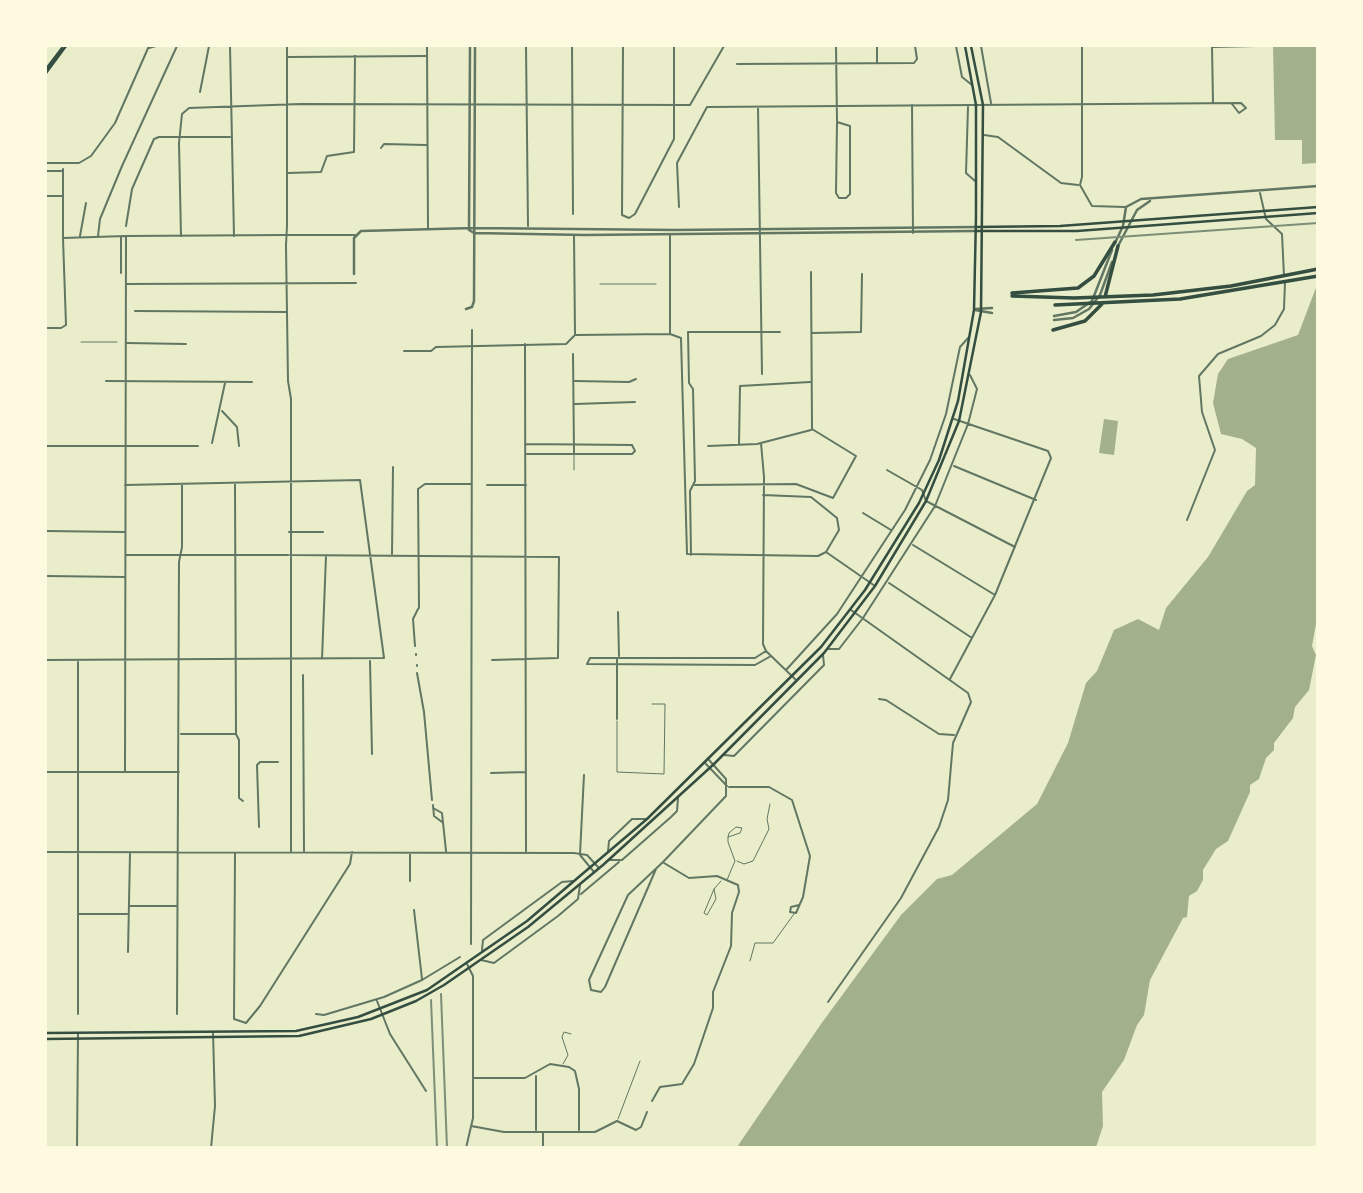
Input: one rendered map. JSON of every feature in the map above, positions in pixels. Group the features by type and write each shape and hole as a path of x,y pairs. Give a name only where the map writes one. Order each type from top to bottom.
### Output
{"highway":[{"path":"1117,244 1090,280 1073,290 1012,295 1074,298 1180,292 1318,269"},
{"path":"1053,330 1085,321 1100,307 1117,244"},
{"path":"1055,304 1180,299 1318,275"}],"main road":[{"path":"46,71 65,46"},
{"path":"46,1033 280,1031 316,1028 381,1010 427,990 482,953 574,881 647,819 792,677 870,583 924,493 953,419 974,310 976,105 965,46"},
{"path":"46,1039 245,1037 325,1031 383,1014 430,993 469,968 580,885 710,768 827,649 875,586 926,501 959,421 970,375 981,310 983,232 983,105 971,46"},
{"path":"976,134 983,135"},
{"path":"975,229 1077,225 1318,207"},
{"path":"975,229 983,232 1077,231 1318,213"}],"street":[{"path":"46,163 79,163 91,156 115,123 149,47 156,46"},
{"path":"97,237 100,219 122,166 177,46"},
{"path":"200,92 209,46"},
{"path":"230,46 234,236"},
{"path":"286,46 291,852"},
{"path":"427,46 428,229"},
{"path":"466,309 472,307 474,301 472,46"},
{"path":"526,46 528,228"},
{"path":"572,46 573,214"},
{"path":"622,46 622,215 626,218 635,214 674,139 674,46"},
{"path":"181,236 181,136 185,110 287,104 527,107 692,103 724,46"},
{"path":"836,46 836,193 839,198 846,198 850,194 849,126 837,122"},
{"path":"877,46 877,63"},
{"path":"737,64 914,63 917,59 915,46"},
{"path":"956,46 962,77 972,86"},
{"path":"981,46 991,104"},
{"path":"1082,46 1080,185 1092,206 1126,207 1137,211"},
{"path":"1213,103 1212,46 1256,46"},
{"path":"286,173 321,172 327,156 353,154 355,56"},
{"path":"287,57 427,56"},
{"path":"679,208 679,157 707,107 1232,104"},
{"path":"912,105 913,233"},
{"path":"969,105 966,173 976,181"},
{"path":"469,230 472,106"},
{"path":"758,106 762,373"},
{"path":"983,135 998,137 1061,183 1080,185"},
{"path":"126,226 132,189 154,139 181,136 231,137"},
{"path":"381,148 384,144 427,145"},
{"path":"46,171 63,170 65,285 65,321 61,328 46,328"},
{"path":"1054,318 1076,313 1092,301 1117,244 1126,207 1131,202 1318,186"},
{"path":"1187,520 1215,450 1202,412 1199,376 1218,354 1269,331 1284,309 1282,234 1266,219 1260,191"},
{"path":"46,195 63,196"},
{"path":"1117,244 1137,211 1153,200"},
{"path":"1131,202 1137,211"},
{"path":"80,237 86,203"},
{"path":"474,230 528,228 670,234 760,234 913,233 975,229"},
{"path":"63,238 355,235 361,231 428,229 975,229"},
{"path":"574,231 575,335"},
{"path":"670,234 670,334"},
{"path":"354,274 355,235"},
{"path":"125,772 125,446 128,311 125,284 126,236"},
{"path":"121,237 121,273"},
{"path":"811,272 812,429"},
{"path":"811,332 858,332 862,329 862,274"},
{"path":"125,284 356,283"},
{"path":"974,310 992,308"},
{"path":"981,310 992,313"},
{"path":"135,311 287,312"},
{"path":"471,944 472,330"},
{"path":"691,556 691,491 694,485 696,446 688,332 780,331"},
{"path":"404,351 431,351 436,347 566,344 575,335 670,334 679,337 683,343 687,554 818,556 826,552 839,530 836,518 806,495 762,495"},
{"path":"786,670 822,632 863,578 918,487 946,414 960,347 970,337"},
{"path":"126,344 186,344"},
{"path":"525,344 526,852"},
{"path":"573,354 574,454"},
{"path":"827,649 839,649 863,618 935,506 968,424 977,389 970,375"},
{"path":"574,381 629,382 636,379"},
{"path":"106,381 253,382"},
{"path":"212,443 225,382"},
{"path":"739,444 740,386 811,382"},
{"path":"574,404 635,402"},
{"path":"221,410 237,427 239,446"},
{"path":"949,680 995,595 1036,500 1051,454 953,419"},
{"path":"694,485 796,484 831,498 836,496 856,456 812,429 761,443 708,446"},
{"path":"761,443 763,644 766,651 796,681"},
{"path":"526,444 632,444 635,451 632,454 526,454"},
{"path":"46,446 198,446"},
{"path":"953,466 1036,500"},
{"path":"392,555 393,467"},
{"path":"887,470 918,487 924,493 926,501 1016,548"},
{"path":"46,660 384,658 360,480 125,485"},
{"path":"235,483 236,734 239,740 239,798 243,801"},
{"path":"177,1014 181,734 179,555 182,546 182,484"},
{"path":"415,646 413,619 419,608 418,489 425,484 472,484"},
{"path":"487,485 527,485"},
{"path":"863,513 892,531"},
{"path":"46,531 125,532"},
{"path":"288,533 323,532"},
{"path":"912,544 995,595"},
{"path":"826,552 875,586"},
{"path":"125,555 559,557 558,658 492,660"},
{"path":"322,660 326,556"},
{"path":"46,576 125,577"},
{"path":"888,582 972,639"},
{"path":"828,1002 901,898 936,834 948,800 955,735 972,697 851,609"},
{"path":"617,719 618,612"},
{"path":"766,651 755,658 590,658 587,664 755,666 771,656"},
{"path":"723,755 734,756 824,665 822,654"},
{"path":"685,658 685,666"},
{"path":"735,658 736,666"},
{"path":"78,660 78,1014"},
{"path":"303,660 303,665"},
{"path":"369,660 372,754"},
{"path":"417,673 425,712 432,800"},
{"path":"303,675 304,851"},
{"path":"879,699 939,734 955,735"},
{"path":"181,734 236,734"},
{"path":"656,869 605,987 601,992 590,990 589,980 622,902 723,802 728,787 725,776 709,760"},
{"path":"259,827 258,763 278,762"},
{"path":"705,763 728,787 769,787 792,800 810,856 807,881 799,905 794,914 790,908 799,905"},
{"path":"46,772 180,772"},
{"path":"491,773 526,772"},
{"path":"584,775 580,854 594,872"},
{"path":"480,960 494,963 558,916 677,811 678,798"},
{"path":"252,801 257,801"},
{"path":"443,823 436,820 433,806 442,813 446,852"},
{"path":"608,852 610,839 632,819 647,819"},
{"path":"46,852 526,852 580,854 599,868"},
{"path":"128,952 130,852"},
{"path":"235,852 234,1019 242,1023 249,1022 259,1008 350,864 352,852"},
{"path":"410,852 410,881"},
{"path":"608,860 619,861"},
{"path":"652,1101 660,1087 682,1084 694,1064 713,1008 713,992 731,946 733,913 739,889 711,875 689,878 663,862"},
{"path":"482,953 483,940 562,881 574,881"},
{"path":"580,885 580,894"},
{"path":"130,906 177,906"},
{"path":"414,910 422,980"},
{"path":"78,914 128,914"},
{"path":"316,1014 324,1015 376,1000 422,980 460,957"},
{"path":"466,964 473,976 473,1078 471,1126 466,1147"},
{"path":"376,1000 390,1034 426,1091"},
{"path":"211,1147 215,1106 213,1031"},
{"path":"77,1147 78,1032"},
{"path":"473,1078 525,1078 536,1075 550,1064 563,1064 575,1072 579,1094 579,1131"},
{"path":"536,1075 536,1131"},
{"path":"471,1126 506,1132 598,1131 618,1121 636,1130 641,1127 647,1112"},
{"path":"543,1132 543,1147"}],"lane":[{"path":"600,284 656,284"},
{"path":"81,342 117,342"},
{"path":"431,346 436,347"},
{"path":"574,454 574,470"},
{"path":"617,719 617,772 664,774 665,704 652,704"},
{"path":"735,861 744,864 752,861 769,829 767,819 770,804"},
{"path":"714,889 716,899 707,915 704,914 714,889 724,880 735,861 728,837"},
{"path":"750,961 755,943 773,943 794,914"},
{"path":"563,1064 568,1050 562,1037 564,1032 572,1034"},
{"path":"618,1121 640,1061"}],"shaded area":[{"path":"1273,46 1317,46 1317,166 1316,163 1302,164 1302,140 1275,140"},
{"path":"1317,285 1318,613 1312,646 1316,655 1309,690 1295,707 1293,718 1274,743 1274,750 1266,758 1259,779 1250,785 1250,792 1228,841 1216,849 1203,870 1203,880 1197,891 1189,896 1187,917 1183,918 1150,980 1144,1015 1137,1025 1124,1060 1102,1092 1103,1126 1096,1147 737,1147 821,1024 901,915 937,879 952,875 1037,804 1068,743 1086,683 1097,671 1114,630 1138,619 1159,630 1166,608 1208,557 1247,491 1255,485 1256,448 1242,439 1221,434 1213,403 1218,374 1228,359 1298,335"},
{"path":"1104,419 1118,421 1114,455 1099,453"}],"railway":[{"path":"1076,240 1318,223"},
{"path":"441,994 447,1148"},
{"path":"431,1000 437,1148"}]}
